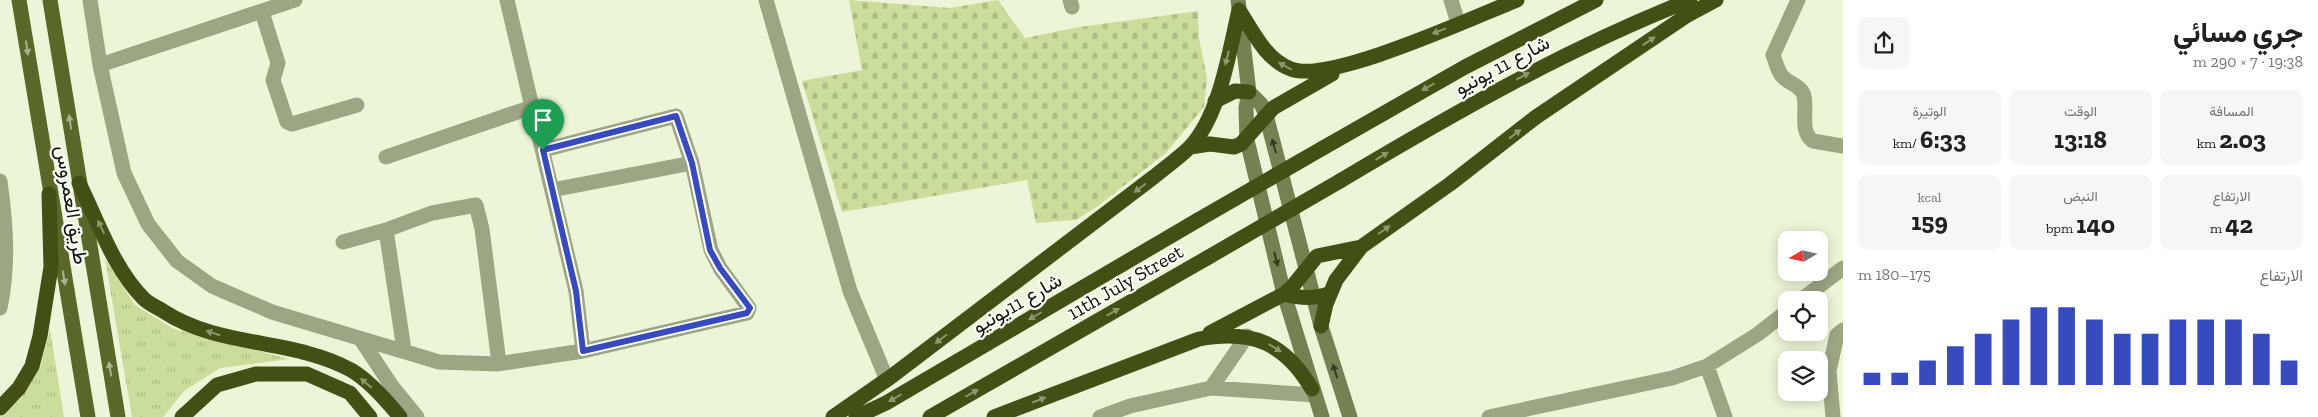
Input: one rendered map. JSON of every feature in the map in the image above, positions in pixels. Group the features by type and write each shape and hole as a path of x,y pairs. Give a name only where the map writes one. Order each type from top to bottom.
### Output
{"highway":[{"path":"1190,147 1210,144 1234,147 1247,140 1266,114 1285,100 1349,65 1517,0"},
{"name":"شارع 11 يونيو","path":"1323,148 1457,71 1596,0"},
{"name":"شارع 11 يونيو","path":"1340,181 1486,95 1574,49 1690,0"},
{"path":"1321,326 1322,295 1361,247 1450,184 1536,117 1686,16 1716,0"},
{"path":"833,417 887,380 1155,176 1190,147 1201,133 1215,101 1238,5"},
{"path":"1238,5 1264,48 1274,60 1289,69 1302,73 1349,65"},
{"path":"1215,101 1235,91 1249,92"},
{"name":"11th July Street","path":"1198,220 1323,148"},
{"name":"11th July Street","path":"930,417 1340,181"},
{"path":"79,183 120,268 144,299 181,323 225,337 304,353 351,370 386,400 400,417"},
{"path":"0,408 19,388 32,366 40,336 51,267 49,194"},
{"name":"شارع 11يونيو","path":"856,417 894,398 1198,220"},
{"path":"994,417 1199,338 1284,294 1313,260 1323,254 1361,247"},
{"path":"1284,294 1322,295"},
{"path":"1199,338 1223,334 1247,336 1267,343 1286,355 1301,370 1314,392"},
{"path":"182,417 217,385 256,374 307,374 350,393 370,417"}],"main road":[{"name":"طريق العمروس","path":"19,0 49,194 88,417"},
{"name":"طريق العمروس","path":"50,0 118,417"},
{"path":"1238,5 1249,92 1246,108 1247,140 1284,294 1322,417"},
{"path":"1249,92 1261,104 1266,114 1306,269 1322,295"},
{"path":"1321,326 1350,417"}],"street":[{"path":"90,0 100,65 124,173 148,224 177,261 212,286 255,304 439,362 497,364 583,351 747,313 750,308 720,268 710,250 692,163 678,118 675,116 543,150"},
{"path":"100,65 295,0"},
{"path":"507,0 576,291 583,351"},
{"path":"766,0 850,291 887,380"},
{"path":"1451,0 1458,23"},
{"path":"1798,0 1772,55 1781,75 1792,85 1800,89 1804,95 1806,130 1809,138 1813,141 1843,146"},
{"path":"262,12 278,63 274,80 287,122 292,124 357,105"},
{"path":"386,157 532,107"},
{"path":"552,190 692,163"},
{"path":"0,181 7,228 5,282 0,308"},
{"path":"343,242 386,230 432,213 476,204 482,229 499,363"},
{"path":"386,230 404,350"},
{"path":"1815,291 1842,273"},
{"path":"1489,417 1672,378 1707,366 1758,334 1778,318"},
{"path":"1833,417 1829,371 1837,335 1843,330"},
{"path":"1211,388 1247,336"},
{"path":"360,338 391,385 417,417"},
{"path":"1707,366 1725,417"},
{"path":"1100,417 1130,406 1211,388 1314,392"}],"green space":[{"path":"849,0 950,8 998,0 1025,38 1079,27 1198,11 1199,38 1207,78 1204,107 1166,153 1098,206 1076,220 1036,223 1027,180 842,212 802,81 862,70"},
{"path":"105,259 135,305 174,329 290,359 220,368 184,391 163,417 132,417"},
{"path":"50,329 64,417 0,417 21,398 41,364"}],"route":[{"path":"676,116 692,163 710,250 720,268 748,304 750,308 747,313 583,351 576,291 543,150 676,116"}]}
